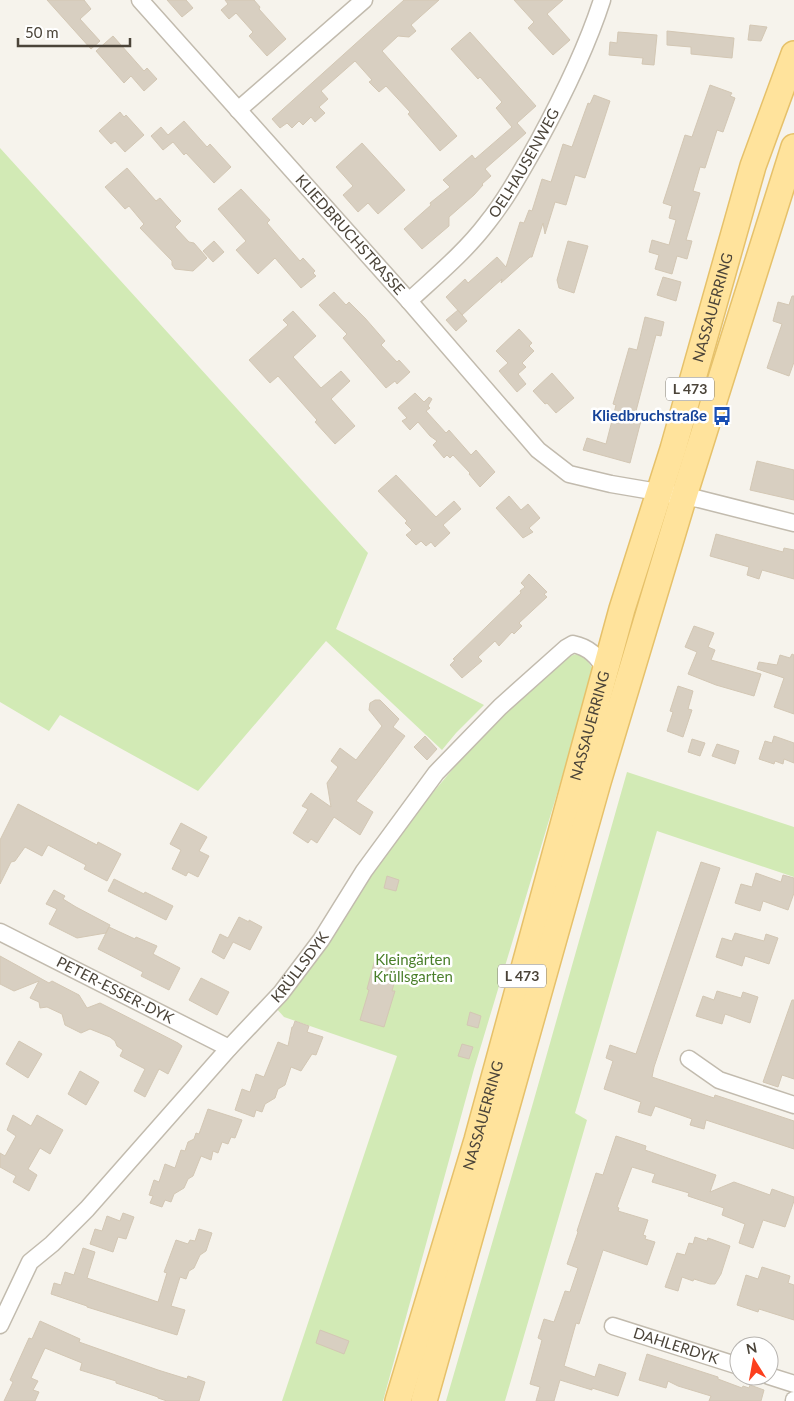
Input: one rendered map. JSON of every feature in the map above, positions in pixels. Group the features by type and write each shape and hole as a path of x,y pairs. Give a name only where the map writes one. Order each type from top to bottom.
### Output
{"main road":[{"name":"NASSAUERRING","path":"398,1401 477,1140 622,609 675,441 753,166 794,54"},
{"name":"NASSAUERRING","path":"424,1401 596,792 684,496 794,147"}],"street":[{"name":"KLIEDBRUCHSTRASSE","path":"140,0 409,301 538,450 569,474 658,493 684,496 794,523"},
{"path":"238,110 364,0"},
{"name":"OELHAUSENWEG","path":"409,301 481,231 512,189 559,104 591,34 602,0"},
{"name":"KRÜLLSDYK","path":"0,1325 30,1262 52,1244 87,1209 229,1048 281,993 321,940 364,872 436,773 500,707 566,648 573,644 584,646 602,664 604,671"},
{"name":"PETER-ESSER-DYK","path":"0,932 229,1048"},
{"path":"689,1059 719,1080 794,1105"},
{"name":"DAHLERDYK","path":"613,1326 729,1363"},
{"path":"779,1379 794,1384"}],"green space":[{"path":"0,148 368,553 336,629 484,705 442,750 326,641 198,791 60,715 49,731 0,702"},
{"name":"Kleingärten Krüllsgarten","path":"582,652 594,671 474,1069 383,1401 282,1401 397,1056 284,1017 276,1008 339,923 404,827 494,720 562,659"},
{"path":"627,772 794,827 794,877 657,831 575,1113 587,1120 505,1401 446,1401 533,1103"}],"building":[{"path":"47,0 84,0 91,9 80,19 100,41 91,49"},
{"path":"167,0 186,0 193,8 182,17"},
{"path":"225,0 254,0 260,7 259,9 286,39 267,56 249,36 253,32 236,13 229,19 221,10 228,4"},
{"path":"404,0 439,0 411,25 416,31 409,37 398,36 382,51 457,136 440,151 408,114 410,112 386,86 379,92 369,82 372,80 355,61 321,91 328,99 319,107 325,113 315,122 311,117 303,125 299,121 292,128 287,123 280,128 272,119"},
{"path":"514,0 563,0 547,14 570,40 553,55 528,28 534,22"},
{"path":"750,25 767,27 761,41 748,40"},
{"path":"667,31 734,38 732,58 691,54 691,47 667,45"},
{"path":"470,32 536,106 517,123 526,133 485,169 491,176 474,195 449,217 449,226 422,249 404,229 431,205 430,203 450,187 443,180 472,155 475,159 512,127 496,108 502,102 451,49"},
{"path":"618,32 657,35 654,65 642,64 643,58 609,55 610,42 617,43"},
{"path":"113,36 144,71 147,68 157,79 144,91 131,76 124,83 96,51"},
{"path":"710,85 732,93 730,96 735,98 723,132 717,130 705,168 700,167 693,191 700,193 686,240 692,241 687,259 677,256 672,274 655,269 659,255 649,252 652,240 669,245 676,220 669,218 672,206 663,203 685,135 692,137"},
{"path":"594,95 610,101 585,178 575,175 566,205 555,202 545,234 543,223 532,257 501,283 502,279 462,315 446,297 465,279 468,283 497,257 506,267 520,222 524,223 529,210 532,211 542,179 551,182 563,144 572,147 588,103 590,104"},
{"path":"120,112 124,117 126,115 144,135 125,152 115,141 111,144 99,131"},
{"path":"184,121 207,147 210,144 231,167 214,183 173,142 163,150 151,136 161,127 168,135"},
{"path":"362,143 405,190 378,214 368,203 358,212 343,195 353,186 336,167"},
{"path":"127,168 156,201 160,198 181,221 175,227 189,242 194,243 207,258 193,271 175,269 172,261 140,228 144,224 129,206 125,209 105,187"},
{"path":"241,189 270,220 267,223 300,261 303,258 315,271 313,273 316,276 301,288 275,258 258,274 236,250 246,241 218,209"},
{"path":"214,241 224,252 213,262 203,251"},
{"path":"568,241 588,246 574,293 559,288 557,280"},
{"path":"663,277 681,282 676,301 657,295"},
{"path":"334,292 346,305 349,302 365,318 385,341 381,345 397,362 399,360 410,372 397,384 395,381 386,388 343,338 347,334 319,305"},
{"path":"792,296 794,296 794,362 789,376 767,368 782,324 773,321 778,302 789,305"},
{"path":"458,310 467,321 456,331 446,320"},
{"path":"293,311 316,336 293,357 321,388 341,371 350,381 331,399 355,426 335,444 315,422 317,420 278,376 270,383 249,360 288,325 283,320"},
{"path":"645,317 664,322 661,336 656,335 636,411 643,413 630,463 583,450 587,438 606,444 616,405 613,404 629,348 637,350"},
{"path":"519,329 532,343 529,346 534,351 522,363 526,367 518,374 526,384 517,392 499,371 508,363 496,351"},
{"path":"552,373 574,398 556,413 533,391"},
{"path":"415,393 424,402 429,397 432,399 428,406 430,408 426,411 446,433 449,430 471,455 476,450 495,472 480,487 453,455 450,458 447,455 444,458 433,445 437,441 418,422 410,430 402,421 407,418 398,408"},
{"path":"757,461 794,470 794,500 750,490"},
{"path":"396,475 436,517 454,501 461,509 443,525 450,533 435,547 431,542 426,546 421,541 416,545 406,535 412,530 405,523 407,521 378,491"},
{"path":"509,496 521,510 528,504 540,518 529,528 533,532 523,538 496,508"},
{"path":"716,534 783,552 784,548 794,550 794,579 762,570 759,579 747,575 749,567 710,556"},
{"path":"529,574 547,592 544,594 547,597 519,623 522,626 514,634 512,632 499,646 495,641 478,657 482,661 462,678 450,665 455,660 453,659 521,593 520,591 525,587 521,583"},
{"path":"694,626 714,633 708,647 715,650 711,660 761,674 754,696 716,685 688,674 697,652 685,647"},
{"path":"792,654 794,655 794,714 774,707 784,678 757,669 759,662 777,665 780,655 790,658"},
{"path":"678,686 693,691 688,709 692,710 683,737 667,731 673,712 670,711"},
{"path":"380,700 399,719 393,727 405,736 356,801 373,812 360,835 334,817 317,843 311,839 308,843 293,833 308,809 302,806 311,793 331,807 327,783 338,767 331,761 340,748 356,760 382,726 369,710 370,703"},
{"path":"425,736 437,749 427,760 414,747"},
{"path":"774,736 794,743 794,763 784,759 783,764 775,761 774,764 759,759 765,741 772,743"},
{"path":"692,739 705,743 700,756 688,752"},
{"path":"717,744 739,751 735,764 712,756"},
{"path":"18,804 97,845 98,842 121,854 107,881 84,869 86,865 48,845 42,856 25,847 15,861 11,862 0,884 0,840"},
{"path":"181,823 207,837 199,851 209,856 198,877 188,872 186,876 172,869 181,850 170,844"},
{"path":"701,862 720,868 652,1077 714,1098 715,1095 794,1121 794,1149 706,1120 704,1129 690,1125 692,1119 655,1106 651,1116 638,1112 641,1102 604,1089 613,1061 606,1058 610,1045 636,1054"},
{"path":"756,873 781,882 783,875 794,878 794,893 788,910 763,901 760,911 735,903 741,884 752,887"},
{"path":"387,876 399,880 396,891 384,888"},
{"path":"114,879 173,906 166,920 108,891"},
{"path":"54,890 65,896 63,899 110,925 106,933 77,938 49,924 57,909 46,904"},
{"path":"239,917 262,927 250,950 233,942 224,959 212,952 220,934 228,938"},
{"path":"109,927 135,939 136,937 157,946 153,954 180,968 169,990 141,976 143,972 98,949"},
{"path":"735,933 764,941 766,934 778,938 769,964 745,956 742,966 716,957 722,938 732,941"},
{"path":"377,952 396,957 391,975 396,976 392,991 395,991 384,1027 360,1020"},
{"path":"0,956 49,983 52,981 79,995 87,1008 100,1003 178,1043 182,1046 168,1074 159,1069 145,1097 134,1091 145,1069 120,1056 123,1050 110,1037 90,1029 81,1033 65,1025 62,1014 47,1007 40,1008 39,1002 30,998 39,981 14,991 0,984"},
{"path":"201,978 229,992 217,1015 189,1000"},
{"path":"717,991 741,998 743,992 758,997 750,1023 725,1014 722,1024 696,1016 703,996 714,1000"},
{"path":"792,1000 794,1000 794,1079 782,1075 778,1087 763,1082"},
{"path":"470,1012 481,1016 478,1028 467,1025"},
{"path":"295,1021 309,1026 307,1032 323,1037 316,1055 312,1054 301,1071 291,1067 285,1085 278,1089 275,1098 265,1104 262,1112 256,1110 254,1117 235,1110 242,1089 250,1092 256,1074 264,1077 278,1042 288,1046"},
{"path":"19,1041 42,1054 28,1078 6,1064"},
{"path":"462,1044 473,1047 469,1059 458,1056"},
{"path":"80,1071 99,1082 86,1105 68,1094"},
{"path":"208,1109 242,1120 235,1138 231,1137 228,1144 222,1142 218,1153 213,1151 211,1160 201,1156 193,1176 188,1179 184,1188 174,1194 171,1202 165,1200 162,1207 150,1203 153,1196 149,1195 154,1180 159,1182 165,1164 175,1168 181,1150 185,1151 188,1142 194,1139 196,1133 199,1134"},
{"path":"13,1115 31,1126 37,1115 63,1130 50,1154 40,1148 28,1169 37,1175 29,1191 13,1182 16,1176 0,1167 0,1153 5,1156 16,1136 7,1130"},
{"path":"616,1136 646,1146 645,1150 716,1175 710,1192 734,1182 770,1195 772,1189 794,1197 794,1201 785,1227 763,1220 753,1248 739,1243 745,1224 722,1215 724,1208 688,1196 689,1193 652,1182 655,1174 632,1167 617,1207 619,1208 618,1211 648,1220 643,1235 646,1236 645,1239 655,1242 647,1265 603,1250 579,1324 576,1323 564,1366 595,1377 599,1364 626,1373 618,1396 560,1380 554,1401 536,1401 540,1387 530,1384 542,1340 538,1338 544,1319 554,1322 565,1291 570,1292 578,1268 567,1264 596,1173 603,1175"},
{"path":"123,1213 134,1217 126,1239 118,1237 113,1252 90,1244 95,1229 102,1231 107,1216 120,1221"},
{"path":"199,1229 212,1233 206,1251 200,1255 186,1279 180,1277 171,1306 185,1310 177,1335 51,1294 54,1283 61,1285 65,1272 74,1275 83,1248 95,1252 87,1278 158,1302 167,1273 164,1272 176,1240 188,1244 190,1240 195,1241"},
{"path":"695,1237 707,1241 708,1238 730,1246 721,1274 715,1284 694,1279 693,1281 682,1277 678,1291 665,1287 677,1253 685,1255 689,1243 693,1244"},
{"path":"762,1267 790,1276 788,1283 794,1285 794,1320 759,1309 758,1312 737,1305 746,1275 758,1279"},
{"path":"40,1321 80,1339 79,1342 158,1370 187,1379 188,1376 205,1382 199,1401 167,1401 158,1398 116,1383 116,1381 80,1370 82,1363 45,1348 31,1378 38,1381 33,1390 39,1392 35,1401 4,1401 13,1382 10,1380 29,1338 32,1339"},
{"path":"320,1330 349,1341 344,1354 316,1343"},
{"path":"647,1354 718,1377 718,1379 729,1383 729,1386 749,1388 753,1386 764,1390 761,1401 709,1401 711,1396 668,1381 666,1388 639,1380"}],"place":[{"name":"Kliedbruchstraße","path":"722,416"}]}
